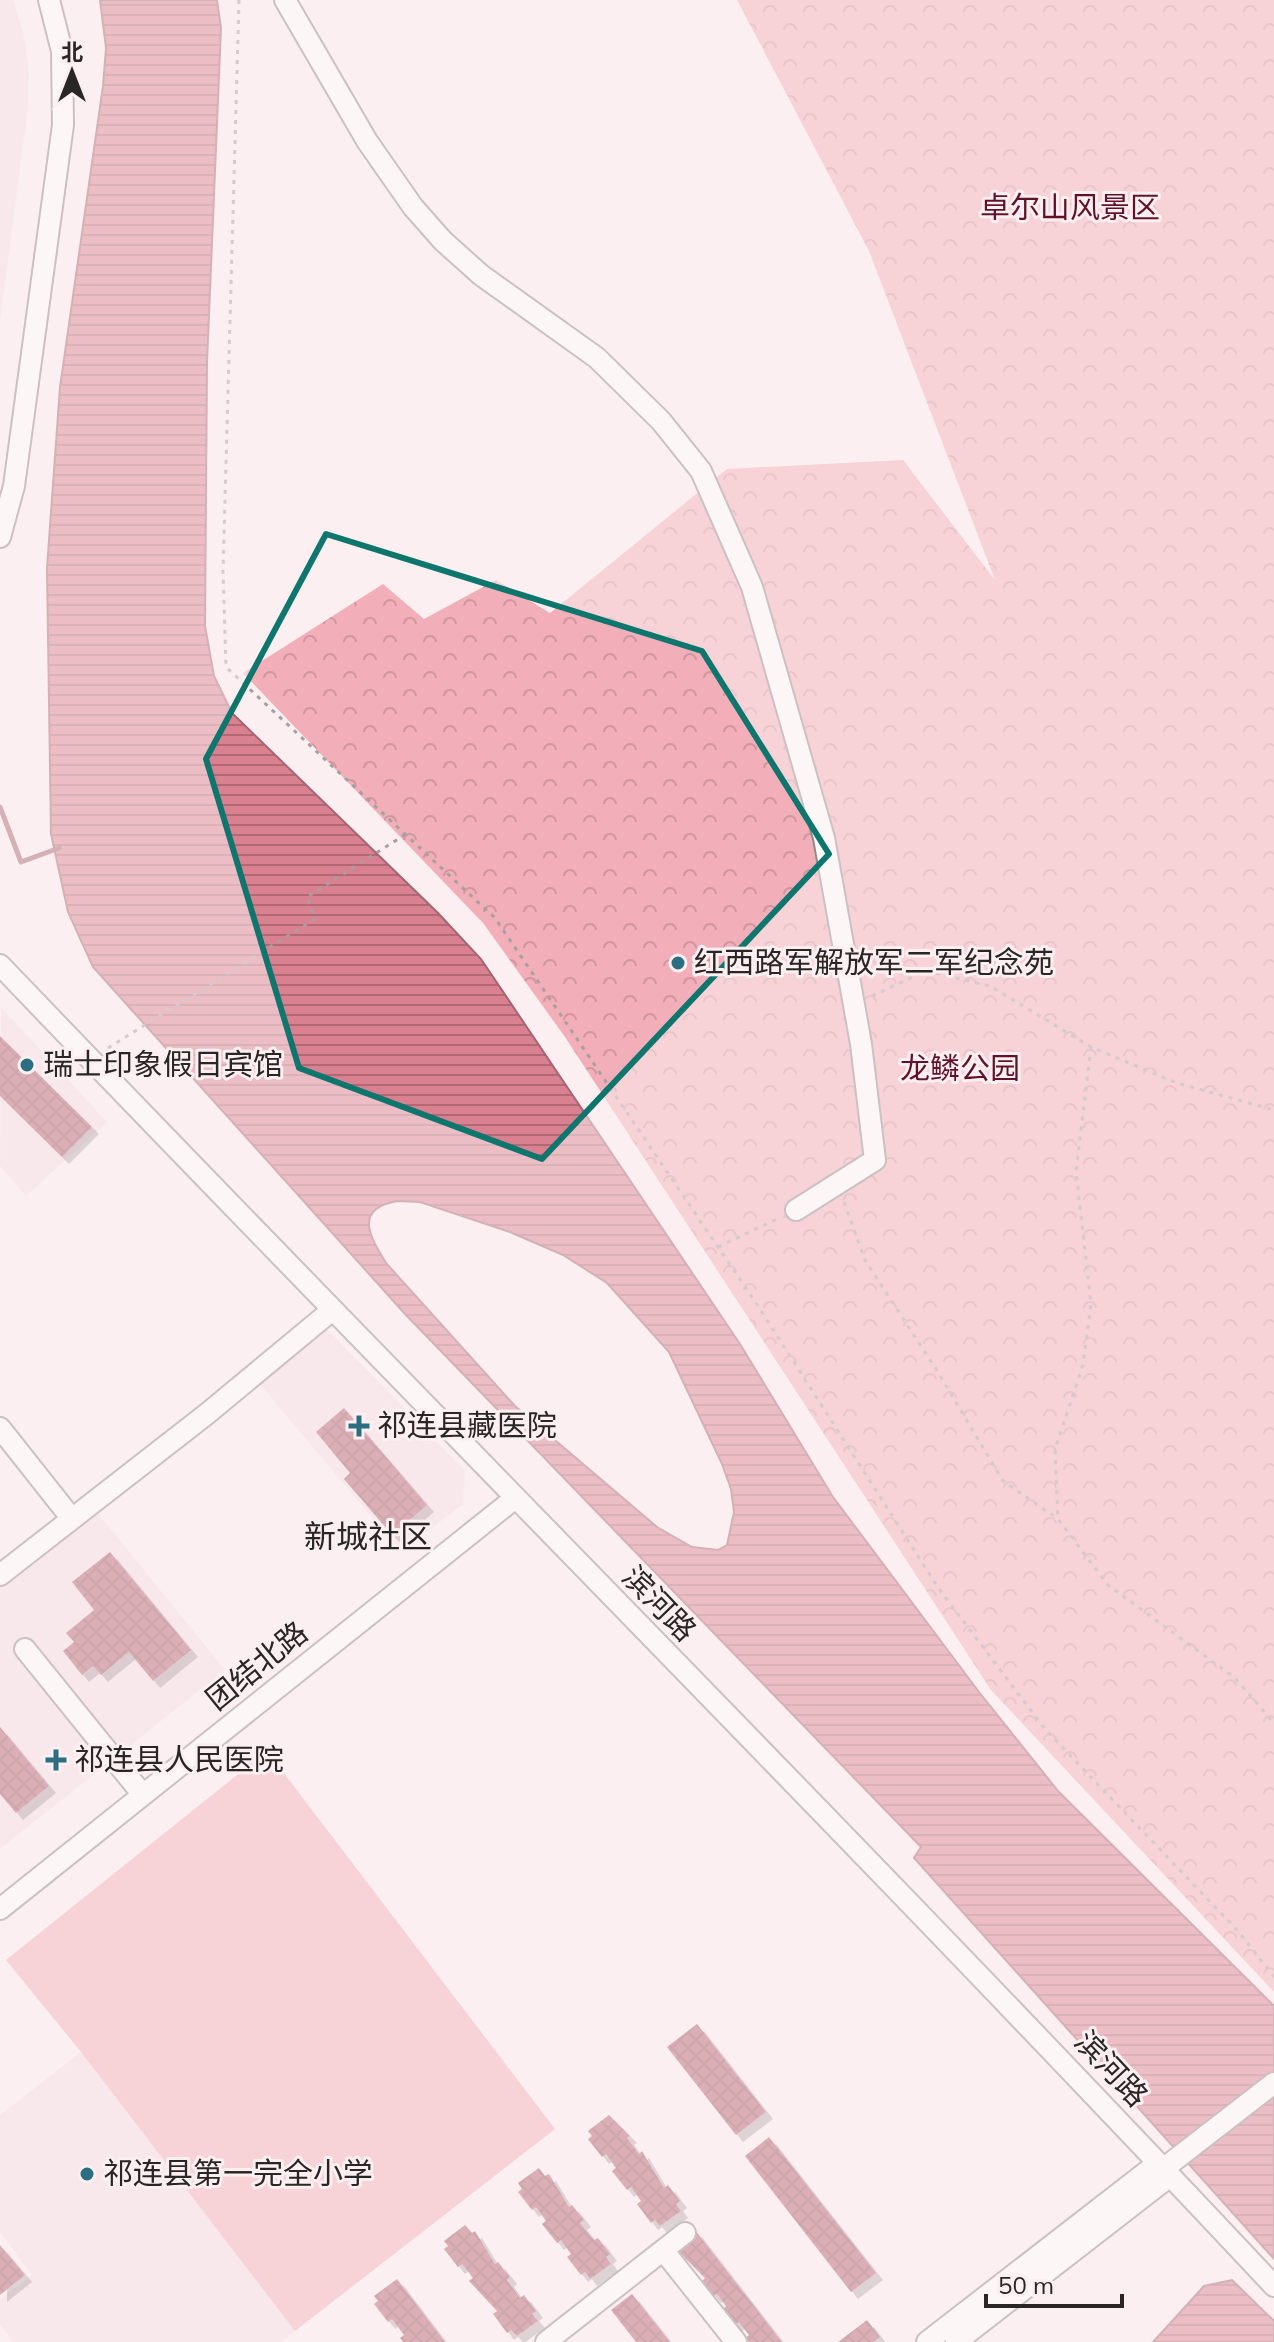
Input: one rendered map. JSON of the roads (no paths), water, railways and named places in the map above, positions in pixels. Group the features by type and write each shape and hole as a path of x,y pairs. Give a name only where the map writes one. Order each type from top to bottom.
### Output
{"street":[{"path":"0,537 14,486 63,125 62,51 49,0"},
{"path":"285,0 359,128 423,218 481,275 608,368 661,421 701,471 757,602 824,838 854,1005 875,1160 796,1210"},
{"name":"滨河路","path":"0,965 331,1311 1013,2009 1274,2286"},
{"path":"0,1575 331,1311"},
{"path":"0,1428 72,1519"},
{"name":"团结北路","path":"0,1909 514,1499"},
{"path":"25,1649 143,1795"},
{"path":"956,2342 1183,2153 1274,2083"},
{"path":"927,2342 1164,2169"},
{"path":"546,2342 685,2233"},
{"path":"663,2250 736,2342"}],"waterway":[{"path":"0,807 21,862 59,848"}],"place":[{"name":"红西路军解放军二军纪念苑","path":"678,963"},
{"name":"瑞士印象假日宾馆","path":"27,1065"},
{"name":"祁连县藏医院","path":"359,1426"},
{"name":"祁连县人民医院","path":"56,1760"},
{"name":"祁连县第一完全小学","path":"87,2174"}],"district":[{"name":"新城社区","path":"368,1537"}],"park label":[{"name":"卓尔山风景区","path":"1070,208"},
{"name":"龙鳞公园","path":"960,1069"}]}
